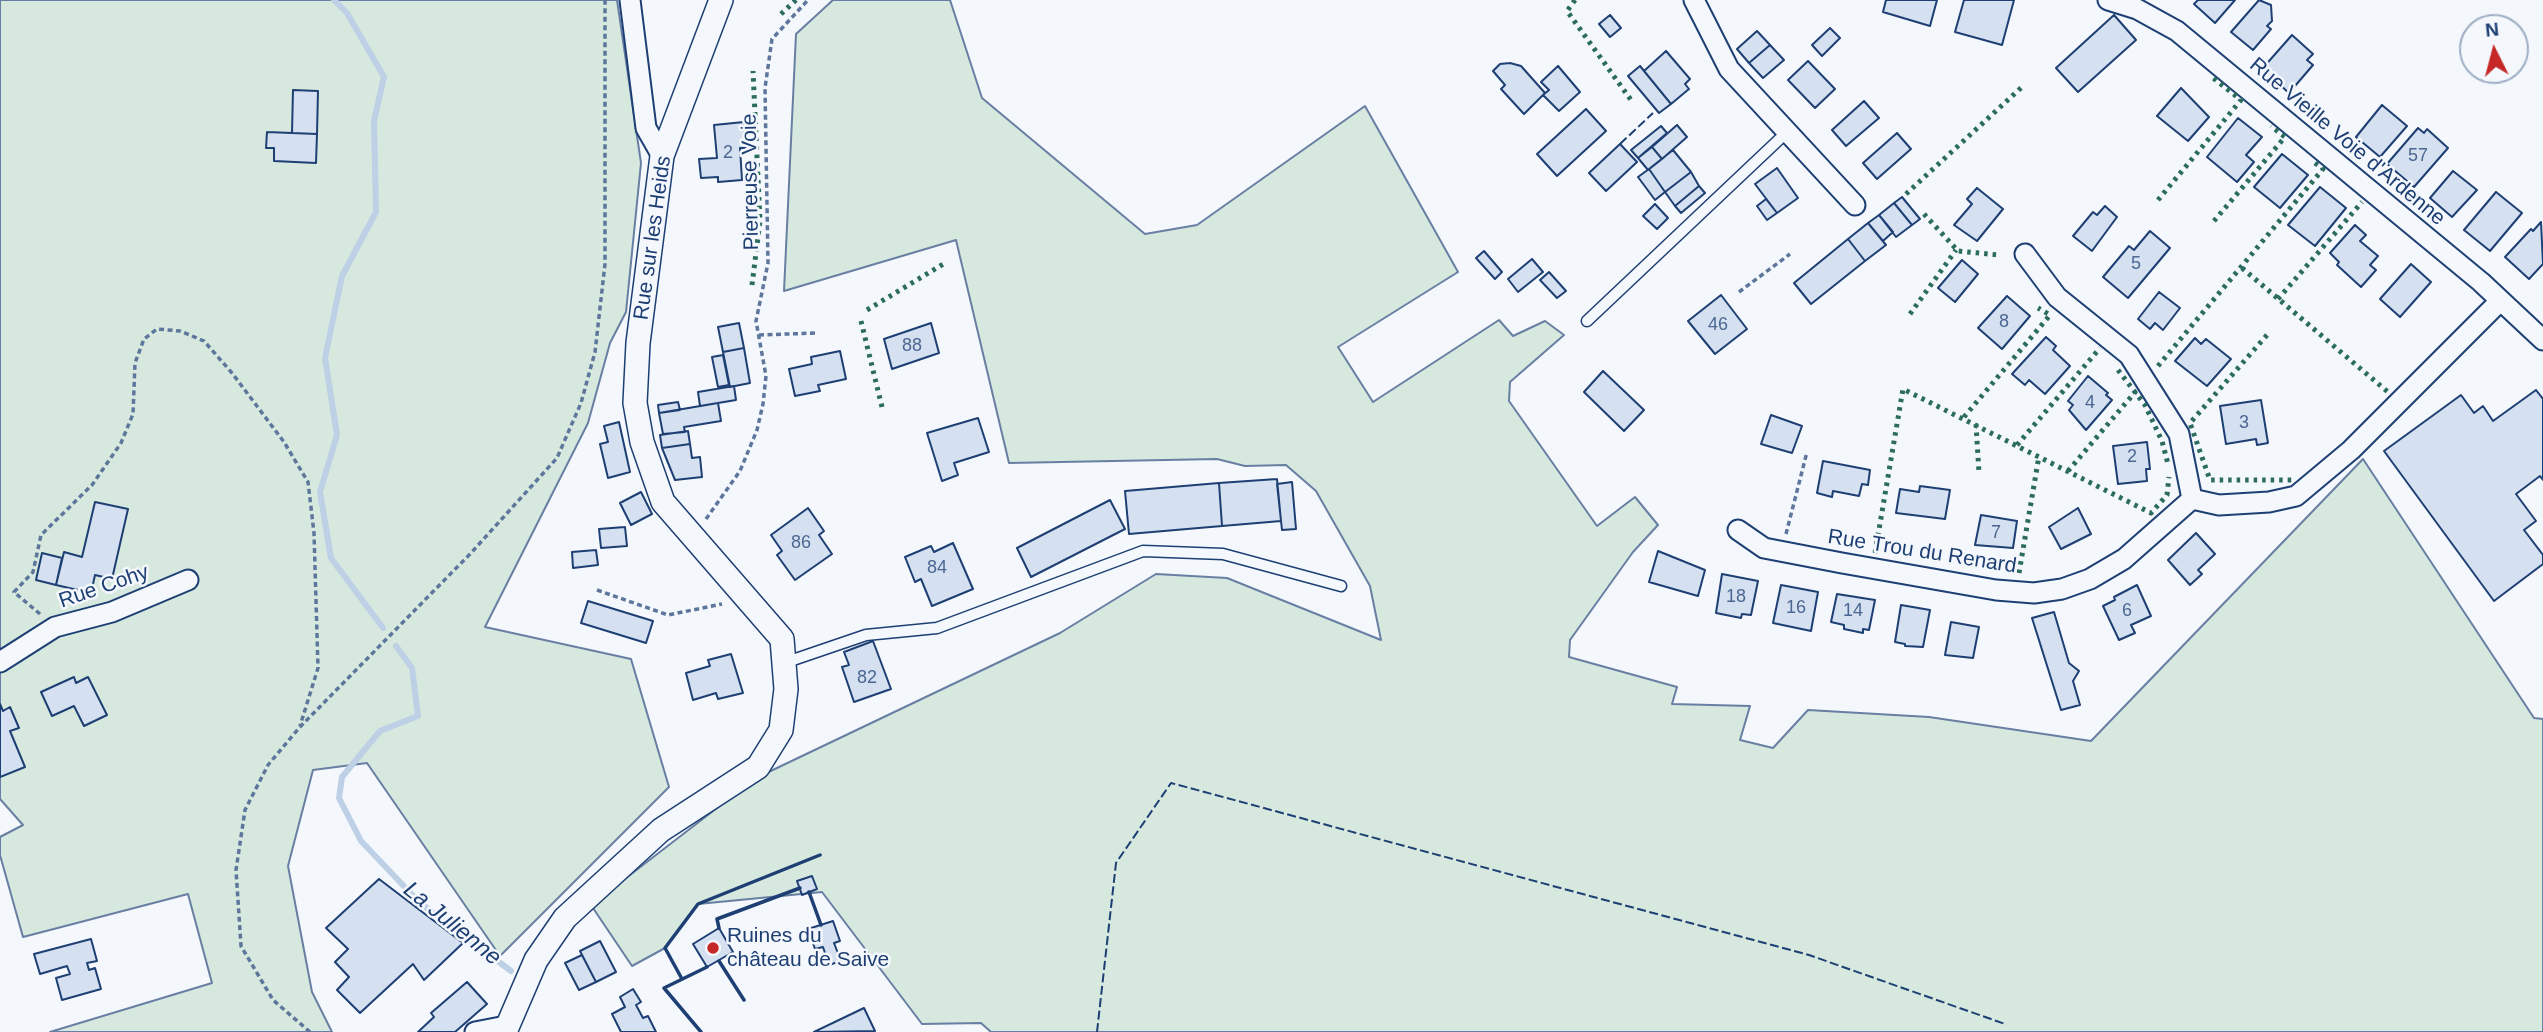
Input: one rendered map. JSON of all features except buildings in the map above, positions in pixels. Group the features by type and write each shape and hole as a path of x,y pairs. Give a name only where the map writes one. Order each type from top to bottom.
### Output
{"street":[{"path":"630,0 646,128 662,156"},
{"name":"Rue sur les Heids","path":"506,1029 536,960 565,918 661,830 758,767 781,730 786,689 782,639 663,502 642,442 635,403 638,343 662,156 721,0"},
{"path":"1694,0 1729,69 1855,205"},
{"name":"Rue Vieille Voie d'Ardenne","path":"2108,0 2137,9 2178,31 2543,340"},
{"path":"2025,254 2057,297 2129,355 2179,434 2192,499 2219,505 2269,502 2296,496 2351,450 2500,301"},
{"name":"Rue Trou du Renard","path":"1738,530 1764,548 1940,581 2035,593 2062,589 2090,579 2124,559 2192,499"},
{"name":"Rue Cohy","path":"0,662 55,627 112,612 188,580"},
{"path":"475,1032 506,1029"}],"lane":[{"path":"1587,321 1787,132"},
{"path":"784,663 866,635 937,628 1143,551 1223,554 1341,586"}],"path":[{"path":"310,1032 274,1000 241,946 236,870 245,810 268,765 299,728 471,553 557,458 581,403 595,352 605,264 604,0"},
{"name":"Pierreuse Voie","path":"691,534 722,500 740,471 757,430 766,376 756,321 768,263 765,88 772,39 808,0"},
{"path":"1739,292 1790,254"},
{"path":"55,627 14,592 33,572 41,535 92,485 121,443 133,414 135,363 144,338 157,329 180,331 204,341 232,373 284,442 308,482 314,533 318,668 299,728"},
{"path":"759,335 817,334"},
{"path":"1780,551 1807,452"},
{"path":"597,590 668,615 725,603 740,590"}],"shaded area":[{"path":"0,0 617,0 641,163 626,312 610,343 588,423 485,627 631,659 669,787 500,956 367,763 313,770 288,866 312,992 332,1032 50,1032 212,983 188,894 23,937 0,855 0,837 23,825 0,799"},
{"path":"833,0 950,0 982,98 1145,234 1197,225 1365,106 1458,272 1338,347 1373,402 1499,320 1513,336 1545,321 1564,335 1510,382 1509,401 1597,526 1635,497 1658,525 1633,552 1570,640 1569,657 1677,687 1672,704 1750,706 1740,740 1773,748 1808,710 1929,717 2091,741 2363,459 2534,718 2543,719 2543,1032 991,1032 981,1023 922,1024 822,892 698,904 665,948 632,966 591,905 756,778 1060,633 1156,574 1227,578 1381,640 1370,586 1316,491 1286,465 1245,466 1217,459 1009,463 956,240 784,291 796,34"}],"waterway":[{"name":"La Julienne","path":"334,0 347,13 384,77 374,121 376,212 342,276 325,358 337,435 320,492 331,558 383,628"},
{"name":"La Julienne","path":"396,646 412,668 418,716 380,731 342,777 339,798 361,841 419,902 511,971"}],"hedge":[{"path":"781,14 796,0"},
{"path":"1575,0 1567,11 1631,100"},
{"path":"752,285 760,221 753,71"},
{"path":"2158,200 2241,100 2212,77"},
{"path":"1906,194 2023,86"},
{"path":"2214,221 2285,137 2271,126"},
{"path":"2158,366 2323,169 2311,160"},
{"path":"2278,299 2362,202"},
{"path":"1924,214 1958,251 1999,255"},
{"path":"1910,314 1956,250"},
{"path":"867,310 945,263"},
{"path":"2242,268 2388,392"},
{"path":"1964,417 2050,315 2038,308"},
{"path":"861,321 882,407"},
{"path":"2267,335 2190,423 2210,480 2294,480"},
{"path":"2017,445 2100,348"},
{"path":"2118,370 2145,405 2162,441 2168,464"},
{"path":"1875,553 1903,389 2151,513 2167,495 2169,477"},
{"path":"2068,471 2136,391"},
{"path":"1976,424 1979,473"},
{"path":"2019,573 2039,456"}],"fence":[{"path":"1620,144 1653,113"},
{"path":"1097,1032 1116,863 1171,783 1809,955 2005,1024"}],"wall":[{"path":"682,979 665,948 698,904 820,855"},
{"path":"719,928 717,919 800,888"},
{"path":"809,892 821,925"},
{"path":"719,961 744,1000"},
{"path":"701,1032 664,988 707,967"}],"place":[{"name":"Ruines du château de Saive","path":"713,948"}]}
